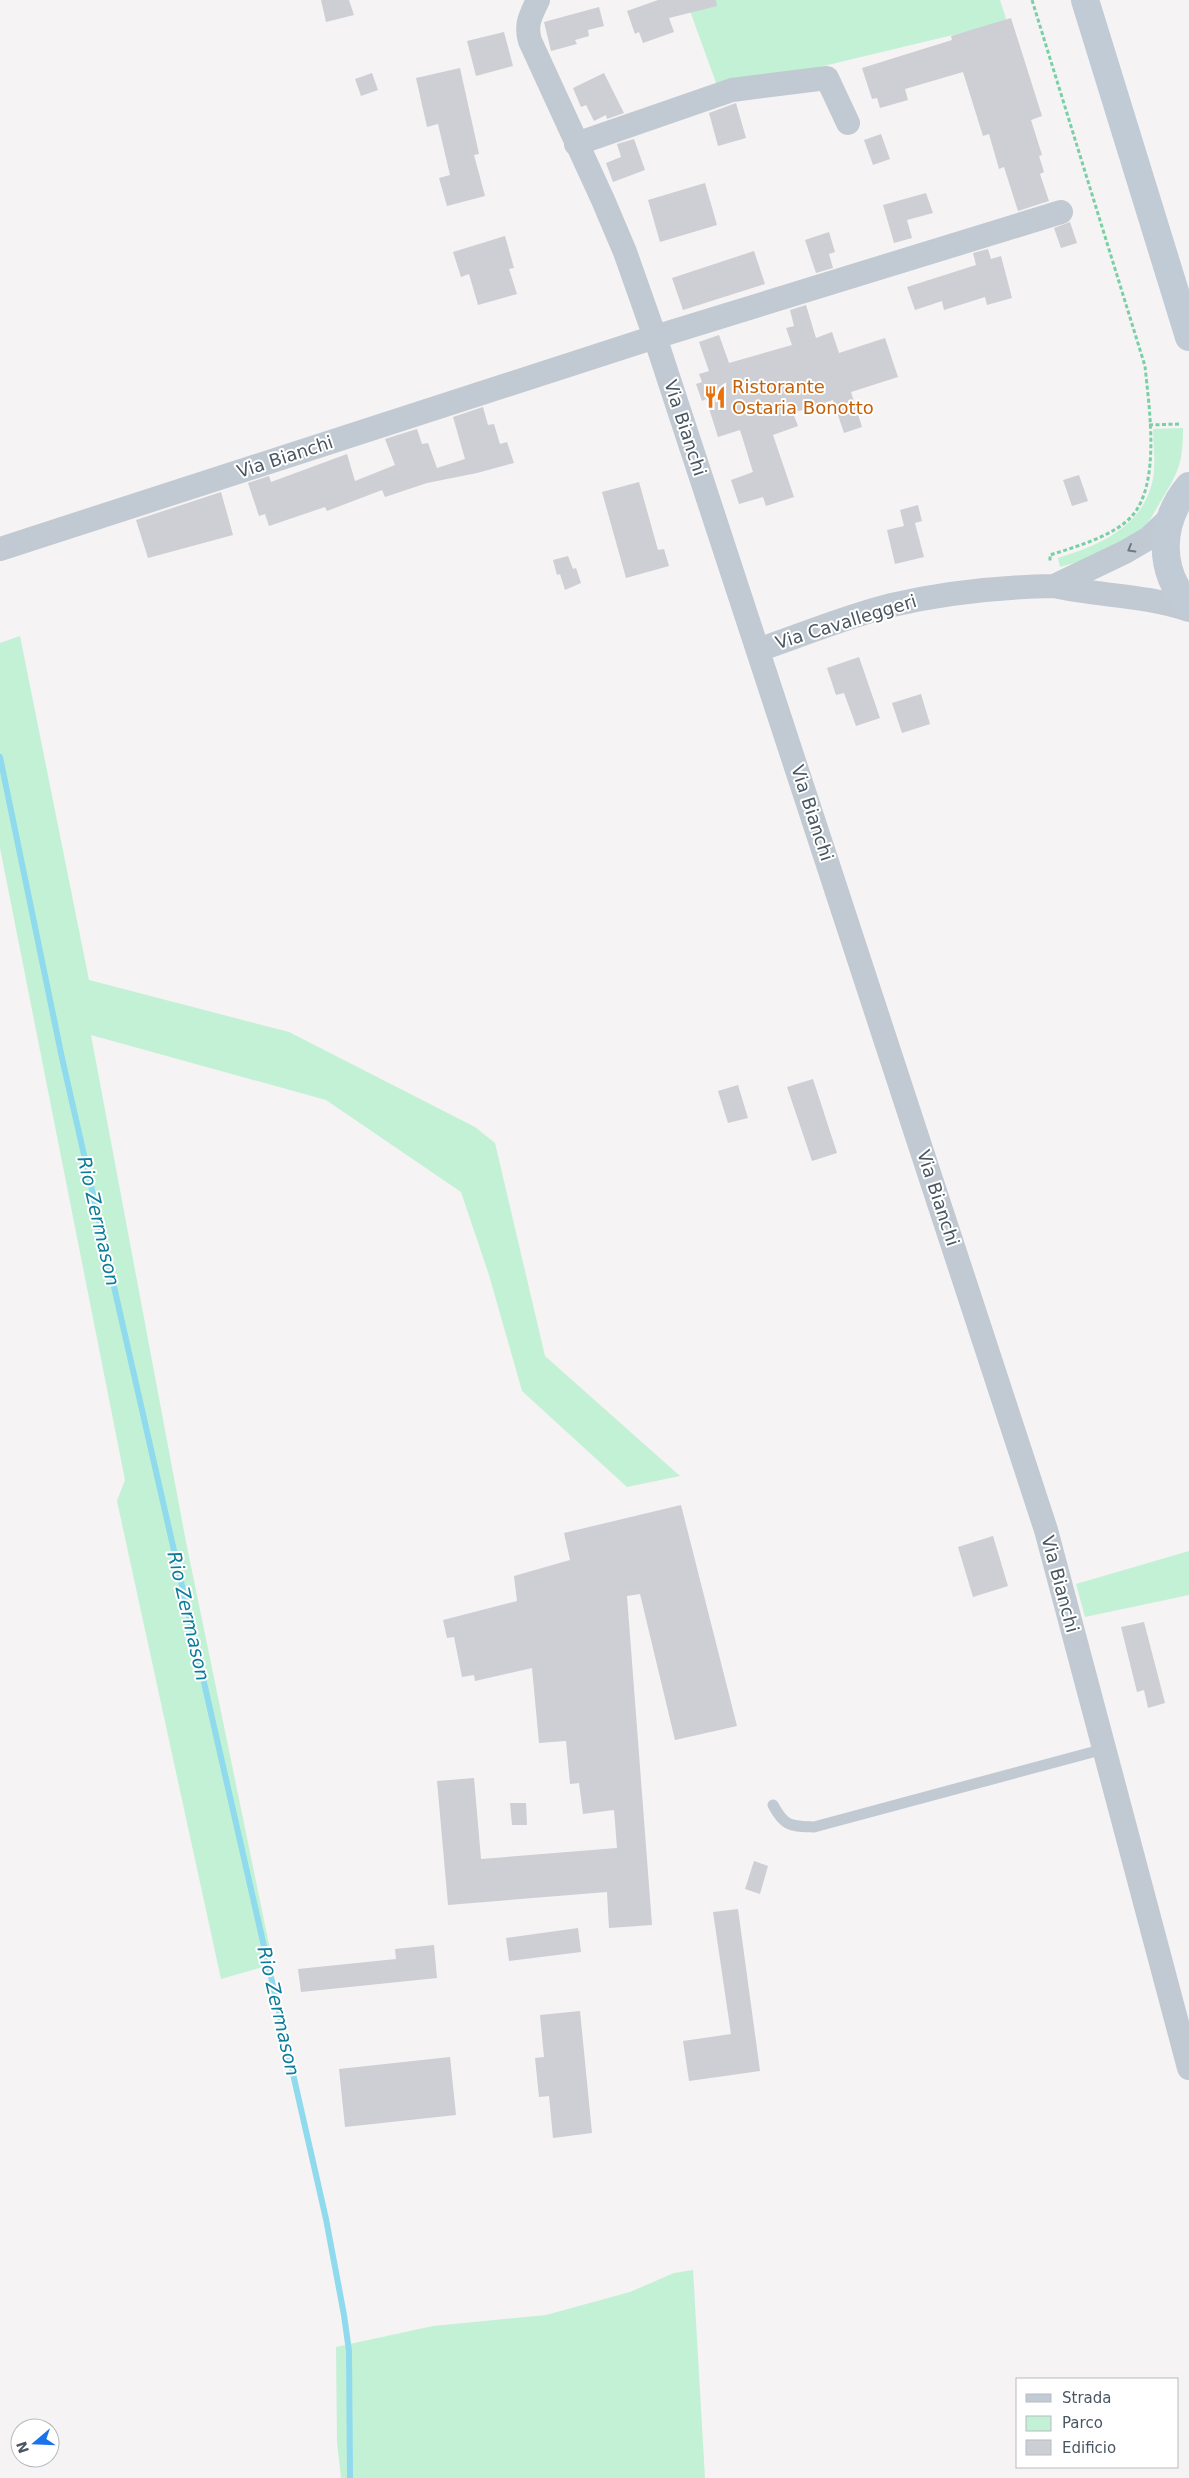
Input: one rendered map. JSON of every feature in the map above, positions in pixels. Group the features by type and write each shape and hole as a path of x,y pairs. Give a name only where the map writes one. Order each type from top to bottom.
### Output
{"main road":[{"path":"1085,0 1189,337"},
{"path":"1189,486 1178,499 1169,519 1165,539 1166,559 1171,579 1189,606"}],"street":[{"name":"Via Bianchi","path":"538,0 528,21 527,30 625,252 655,337 1046,1530 1189,2068"},
{"path":"576,144 732,90 827,78 848,123"},
{"name":"Via Bianchi","path":"0,549 655,337 1061,212"},
{"path":"1054,586 1133,548 1149,538 1169,519"},
{"name":"Via Cavalleggeri","path":"758,650 890,606 929,597 1024,586 1054,586"},
{"path":"1054,586 1087,593 1161,601 1189,610"}],"lane":[{"path":"773,1805 781,1820 795,1826 814,1826 1104,1749"}],"path":[{"path":"1024,586 1050,571 1050,555 1087,544 1132,516 1142,498 1150,469 1145,366 1032,0"},
{"path":"1149,425 1180,424"}],"green space":[{"path":"686,0 1000,0 1007,22 719,91"},
{"path":"1183,428 1179,466 1168,490 1148,522 1130,538 1119,544 1095,556 1060,567 1058,558 1104,540 1130,522 1148,496 1153,479 1153,429"},
{"path":"20,636 89,980 289,1032 475,1127 495,1143 545,1356 680,1476 627,1487 522,1391 489,1275 461,1192 326,1100 91,1035 186,1542 273,1964 221,1979 117,1501 125,1480 0,848 0,643"},
{"path":"1189,1551 1189,1595 1085,1617 1076,1584"},
{"path":"693,2270 705,2478 341,2478 337,2442 336,2347 433,2326 546,2315 630,2292 674,2273"}],"building":[{"path":"321,0 349,0 354,15 326,22"},
{"path":"658,0 716,0 717,6 669,18 674,32 643,43 639,32 635,34 627,11"},
{"path":"599,7 604,26 588,30 589,36 575,40 577,44 551,51 544,22"},
{"path":"1011,18 1042,116 1031,120 1042,155 1039,156 1044,172 1040,174 1049,201 1018,211 1004,167 999,169 989,134 983,136 963,72 905,89 908,100 880,108 877,98 872,99 862,68 952,40 951,36"},
{"path":"504,32 513,66 476,76 467,41"},
{"path":"460,68 479,154 474,155 485,196 447,206 439,178 450,175 438,124 427,127 416,78"},
{"path":"372,73 378,90 361,96 355,79"},
{"path":"604,73 624,113 607,119 606,115 594,121 586,105 581,107 573,88"},
{"path":"736,103 746,138 718,146 709,113"},
{"path":"881,134 890,159 873,165 864,140"},
{"path":"634,139 645,170 613,182 606,163 621,157 617,144"},
{"path":"705,183 717,225 660,242 648,200"},
{"path":"926,193 933,213 907,220 912,238 894,243 883,205"},
{"path":"1070,222 1077,243 1061,248 1054,228"},
{"path":"829,232 835,252 829,254 833,268 816,273 805,240"},
{"path":"505,236 514,268 509,269 517,294 478,305 469,274 461,277 453,252"},
{"path":"988,249 991,259 1001,256 1012,298 987,305 985,297 944,310 942,301 915,310 907,287 976,265 973,253"},
{"path":"754,251 765,284 683,310 672,278"},
{"path":"806,305 816,338 832,332 839,353 885,338 898,377 851,392 862,427 844,433 833,400 793,413 798,426 773,435 794,497 766,506 763,497 739,504 731,480 753,472 740,430 718,437 706,399 702,401 696,384 702,382 699,374 709,371 699,342 719,335 729,363 792,345 786,328 794,326 790,310"},
{"path":"483,407 488,425 494,424 500,444 507,442 514,463 427,483 385,497 382,490 327,511 325,507 269,526 265,514 259,516 248,483 269,476 271,482 347,454 355,481 395,465 385,439 417,429 422,444 428,443 437,468 465,459 453,417"},
{"path":"1079,475 1088,501 1072,506 1063,480"},
{"path":"639,482 658,550 664,549 669,566 626,578 602,492"},
{"path":"221,492 233,535 148,558 136,520"},
{"path":"918,505 922,521 915,523 924,557 895,564 887,530 904,526 900,510"},
{"path":"568,556 573,569 576,568 581,583 565,590 560,574 557,575 553,560"},
{"path":"859,657 880,718 856,726 844,693 836,695 827,668"},
{"path":"921,694 930,724 902,733 892,703"},
{"path":"813,1079 837,1153 812,1161 787,1087"},
{"path":"738,1085 748,1118 728,1123 718,1091"},
{"path":"681,1505 737,1726 675,1740 640,1594 627,1596 652,1925 609,1928 607,1892 448,1905 437,1781 474,1778 481,1859 617,1848 614,1810 583,1814 579,1783 570,1784 566,1741 539,1743 532,1668 475,1681 474,1675 462,1677 454,1637 447,1638 443,1620 517,1601 514,1576 570,1560 564,1533"},
{"path":"993,1536 1008,1586 973,1597 958,1547"},
{"path":"1144,1622 1165,1703 1148,1708 1144,1690 1137,1692 1121,1627"},
{"path":"510,1803 526,1803 527,1825 512,1825"},
{"path":"754,1861 768,1866 760,1894 745,1889"},
{"path":"738,1909 760,2071 689,2081 683,2041 731,2034 713,1912"},
{"path":"578,1928 581,1952 509,1961 506,1938"},
{"path":"434,1945 437,1978 301,1992 298,1969 396,1959 395,1949"},
{"path":"580,2011 592,2133 553,2138 549,2096 539,2097 535,2058 544,2057 540,2015"},
{"path":"450,2057 456,2115 345,2127 339,2069"}],"waterway":[{"name":"Rio Zermason","path":"0,757 62,1058 326,2219 349,2351 350,2478"}],"place":[{"name":"Ristorante Ostaria Bonotto","path":"715,397"}]}
